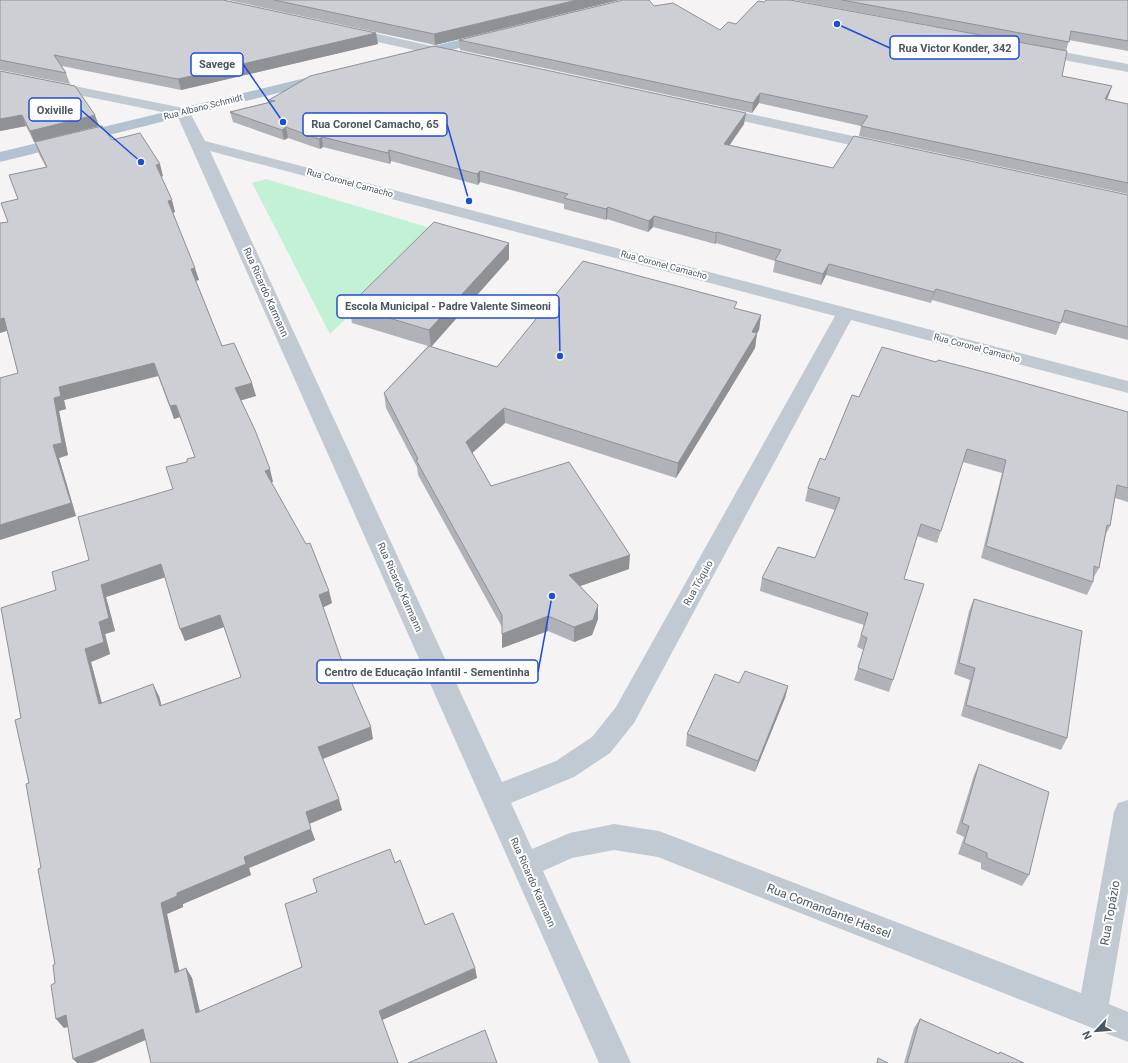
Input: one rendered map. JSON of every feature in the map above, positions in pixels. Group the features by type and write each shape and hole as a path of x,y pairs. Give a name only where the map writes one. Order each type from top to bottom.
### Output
{"main road":[{"path":"403,58 502,33"},
{"name":"Rua Albano Schmidt","path":"0,157 342,73"}],"street":[{"path":"334,28 464,57"},
{"path":"1020,48 1128,68"},
{"path":"0,75 183,112"},
{"path":"706,109 894,150"},
{"name":"Rua Ricardo Karmann","path":"183,112 199,144 615,1063"},
{"name":"Rua Coronel Camacho","path":"199,144 1128,387"},
{"name":"Rua Tóquio","path":"495,797 565,769 601,745 625,715 846,313"},
{"name":"Rua Topázio","path":"1092,1014 1128,812"},
{"name":"Rua Comandante Hassel","path":"525,865 570,846 614,837 659,844 1128,1027"}],"green space":[{"path":"266,179 437,230 330,334 252,183"}],"building":[{"path":"0,0 223,0 376,33 178,79 54,55 66,73 0,60"},
{"path":"274,0 577,0 434,34"},
{"path":"623,0 649,0 654,6 673,3 720,30 728,22 736,24 758,1 790,0 1067,51 1062,76 1112,86 1105,99 1128,104 1128,183 861,126 868,116 760,93 753,103 459,40"},
{"path":"842,0 1128,0 1128,41 1071,31 1069,42"},
{"path":"434,46 746,113 724,144 833,168 854,136 1128,195 1128,327 1065,310 1061,323 936,289 934,292 829,264 823,274 775,260 781,250 717,232 716,233 654,216 649,221 608,207 606,209 564,198 568,194 480,171 477,174 389,150 388,153 322,137 319,139 286,127 282,130 230,112 275,101 269,100 310,76"},
{"path":"0,71 75,86 95,115 30,131 22,115 0,119"},
{"path":"102,126 112,140 140,133 160,164 156,165 172,200 168,201 195,268 191,269 222,346 234,343 252,383 235,388 255,430 270,469 265,471 306,544 310,543 329,591 319,595 340,656 371,727 318,747 339,799 306,812 311,829 244,857 246,864 177,893 177,896 161,903 175,973 186,968 196,1013 302,967 285,904 317,892 313,879 390,849 395,863 400,860 425,925 453,913 475,968 379,1011 398,1063 151,1063 143,1029 73,1059 66,1015 56,1019 51,985 55,983 53,965 55,964 38,869 41,868 26,784 29,783 15,720 21,718 1,608 56,590 52,572 89,560 78,517 173,489 166,467 187,462 187,459 195,457 176,405 170,406 154,363 59,387 61,396 54,398 62,443 53,445 71,503 0,525 0,378 18,373 4,318 0,319 0,223 8,222 1,203 18,199 9,175 47,167 35,142","holes":["161,564 180,629 220,615 241,677 160,706 153,684 99,704 85,649 104,642 99,622 109,618 101,585"]},
{"path":"434,222 509,243 429,330 349,306"},
{"path":"583,261 737,302 734,308 761,315 752,332 757,333 678,463 504,408 466,442 491,486 569,462 630,555 569,575 598,605 593,620 574,627 548,616 502,634 502,615 416,460 418,459 384,393 429,346 497,367"},
{"path":"882,347 936,362 938,360 996,375 1128,412 1128,488 1117,485 1110,526 1107,525 1099,568 1094,566 1093,582 986,546 1006,460 967,449 941,531 921,524 904,579 924,584 893,680 858,668 867,638 861,635 868,613 762,578 778,547 815,558 840,498 808,488 820,458 825,460 852,395 859,397"},
{"path":"974,599 1082,631 1067,738 966,705 975,668 959,663"},
{"path":"745,671 788,686 758,761 687,734 715,674 739,683"},
{"path":"979,764 1049,792 1029,875 987,858 987,853 964,843 969,826 962,823"},
{"path":"920,1019 999,1054 1000,1052 1024,1063 907,1063"},
{"path":"485,1030 497,1063 408,1063"},
{"path":"878,1058 888,1063 877,1063"}],"place":[{"name":"Rua Victor Konder, 342","path":"837,24"},
{"name":"Savege","path":"283,122"},
{"name":"Oxiville","path":"141,162"},
{"name":"Rua Coronel Camacho, 65","path":"469,201"},
{"name":"Escola Municipal - Padre Valente Simeoni","path":"560,356"},
{"name":"Centro de Educação Infantil - Sementinha","path":"552,596"}]}
